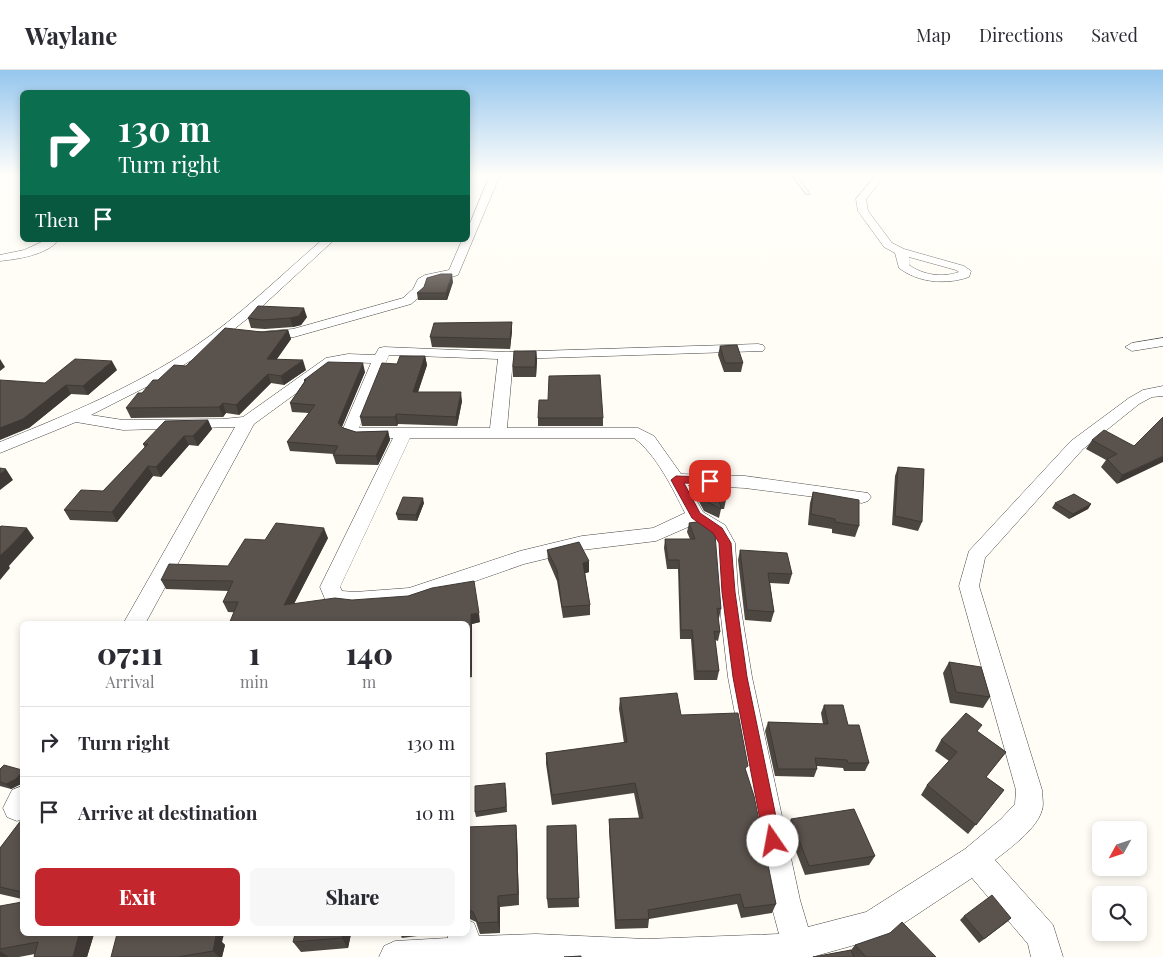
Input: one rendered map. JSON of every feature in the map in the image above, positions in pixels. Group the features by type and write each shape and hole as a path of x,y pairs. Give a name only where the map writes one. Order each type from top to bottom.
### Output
{"street":[{"path":"470,234 478,216"},
{"path":"867,216 884,241 900,251 949,264 965,271 965,274 958,278 945,278 914,272 903,266 900,251"},
{"path":"0,258 24,254 50,242"},
{"path":"0,448 76,417 132,389 192,354 225,331 277,289 300,264 327,242"},
{"path":"225,331 265,335 294,333 408,301 419,291 422,282 429,278 454,272 467,242"},
{"path":"1132,347 1163,342"},
{"path":"758,348 502,355 384,352 350,431 354,433 638,433 648,440 676,480 696,516 718,530 725,543 728,592 740,677 785,900 797,945"},
{"path":"498,432 506,359 502,355"},
{"path":"136,621 247,421 331,361 348,358 381,359"},
{"path":"395,957 463,943 536,950 646,956 779,950 872,926 976,859 1011,829 1029,809 1029,790 969,586 976,556 1077,445 1134,401 1148,393 1163,391"},
{"path":"76,417 123,425 222,424 247,421"},
{"path":"404,433 330,587 334,598 355,600 410,596 520,558 582,542 656,534 696,516"},
{"path":"676,480 745,482 862,497"},
{"path":"976,859 1042,936 1047,957"}],"building":[{"path":"441,274 452,274 446,293 417,293 424,287 427,278"},
{"path":"258,306 304,308 299,316 290,318 262,320 248,318"},
{"path":"512,322 510,339 430,337 434,323"},
{"path":"225,328 262,332 288,330 267,359 303,360 281,376 268,374 236,405 223,403 219,407 126,408 138,393 142,393 153,380 158,380 174,365 186,366"},
{"path":"737,345 743,363 725,363 720,346"},
{"path":"514,351 536,351 535,367 513,367"},
{"path":"400,356 425,356 413,392 461,392 456,417 396,414 395,417 360,417 382,363 397,364"},
{"path":"75,359 112,361 83,386 66,385 23,419 0,428 0,380 45,383"},
{"path":"328,362 363,363 338,423 343,428 356,432 388,431 376,456 333,455 338,446 287,442 315,405 290,403 306,380 304,380"},
{"path":"600,375 603,418 538,418 539,400 548,400 549,376"},
{"path":"1163,417 1163,456 1122,475 1107,459 1117,454 1092,440 1104,430 1134,446"},
{"path":"208,420 193,436 184,436 156,467 148,466 112,512 64,510 81,490 103,491 148,444 143,444 165,421"},
{"path":"898,467 924,469 922,522 895,516"},
{"path":"0,468 6,469 0,474"},
{"path":"720,479 726,500 719,500 721,509 706,501 694,480"},
{"path":"813,492 859,500 859,526 835,522 835,519 811,514"},
{"path":"1074,494 1091,504 1073,514 1055,503"},
{"path":"403,497 423,498 416,515 396,514"},
{"path":"703,521 711,526 715,534 721,609 717,608 720,632 714,631 719,671 696,671 692,630 681,630 679,560 668,560 665,539 695,539 689,523"},
{"path":"276,523 324,528 284,605 335,598 352,600 408,596 432,588 474,581 479,613 471,614 471,668 470,621 230,621 238,602 223,602 233,581 161,580 169,564 228,566 245,539 265,540"},
{"path":"0,527 27,528 0,556"},
{"path":"579,542 589,561 583,563 590,605 562,607 557,570 547,550"},
{"path":"740,550 787,553 792,574 768,573 774,612 747,610"},
{"path":"949,662 981,667 990,697 956,692"},
{"path":"677,693 681,715 738,713 748,766 745,768 754,796 776,904 744,908 740,894 648,910 649,919 616,920 609,819 643,818 635,783 552,795 546,753 627,742 620,698"},
{"path":"824,705 843,705 848,725 859,725 869,763 848,763 847,760 815,758 817,769 778,769 768,722 828,724"},
{"path":"966,713 982,725 977,731 1006,752 986,777 1004,790 976,825 927,785 957,752 941,740"},
{"path":"4,765 20,769 20,774 16,779 6,784 0,782 0,769"},
{"path":"505,783 506,807 475,812 475,786"},
{"path":"854,809 875,856 809,866 791,819"},
{"path":"20,822 20,892 0,887 0,848"},
{"path":"516,825 518,894 498,896 498,922 478,923 473,912 470,910 470,827"},
{"path":"576,825 579,898 547,899 547,826"},
{"path":"992,895 1011,918 984,939 964,916"},
{"path":"20,902 20,936 78,936 73,957 34,957 38,942 0,949 0,906"},
{"path":"902,922 936,957 866,957 855,945 890,933"},
{"path":"116,936 216,936 213,951 178,957 111,957"},
{"path":"294,936 342,936 342,938 293,942"},
{"path":"851,950 854,957 813,957"}],"route":[{"path":"710,481 676,480 696,516 718,530 725,543 728,592 740,677 773,841"}]}
